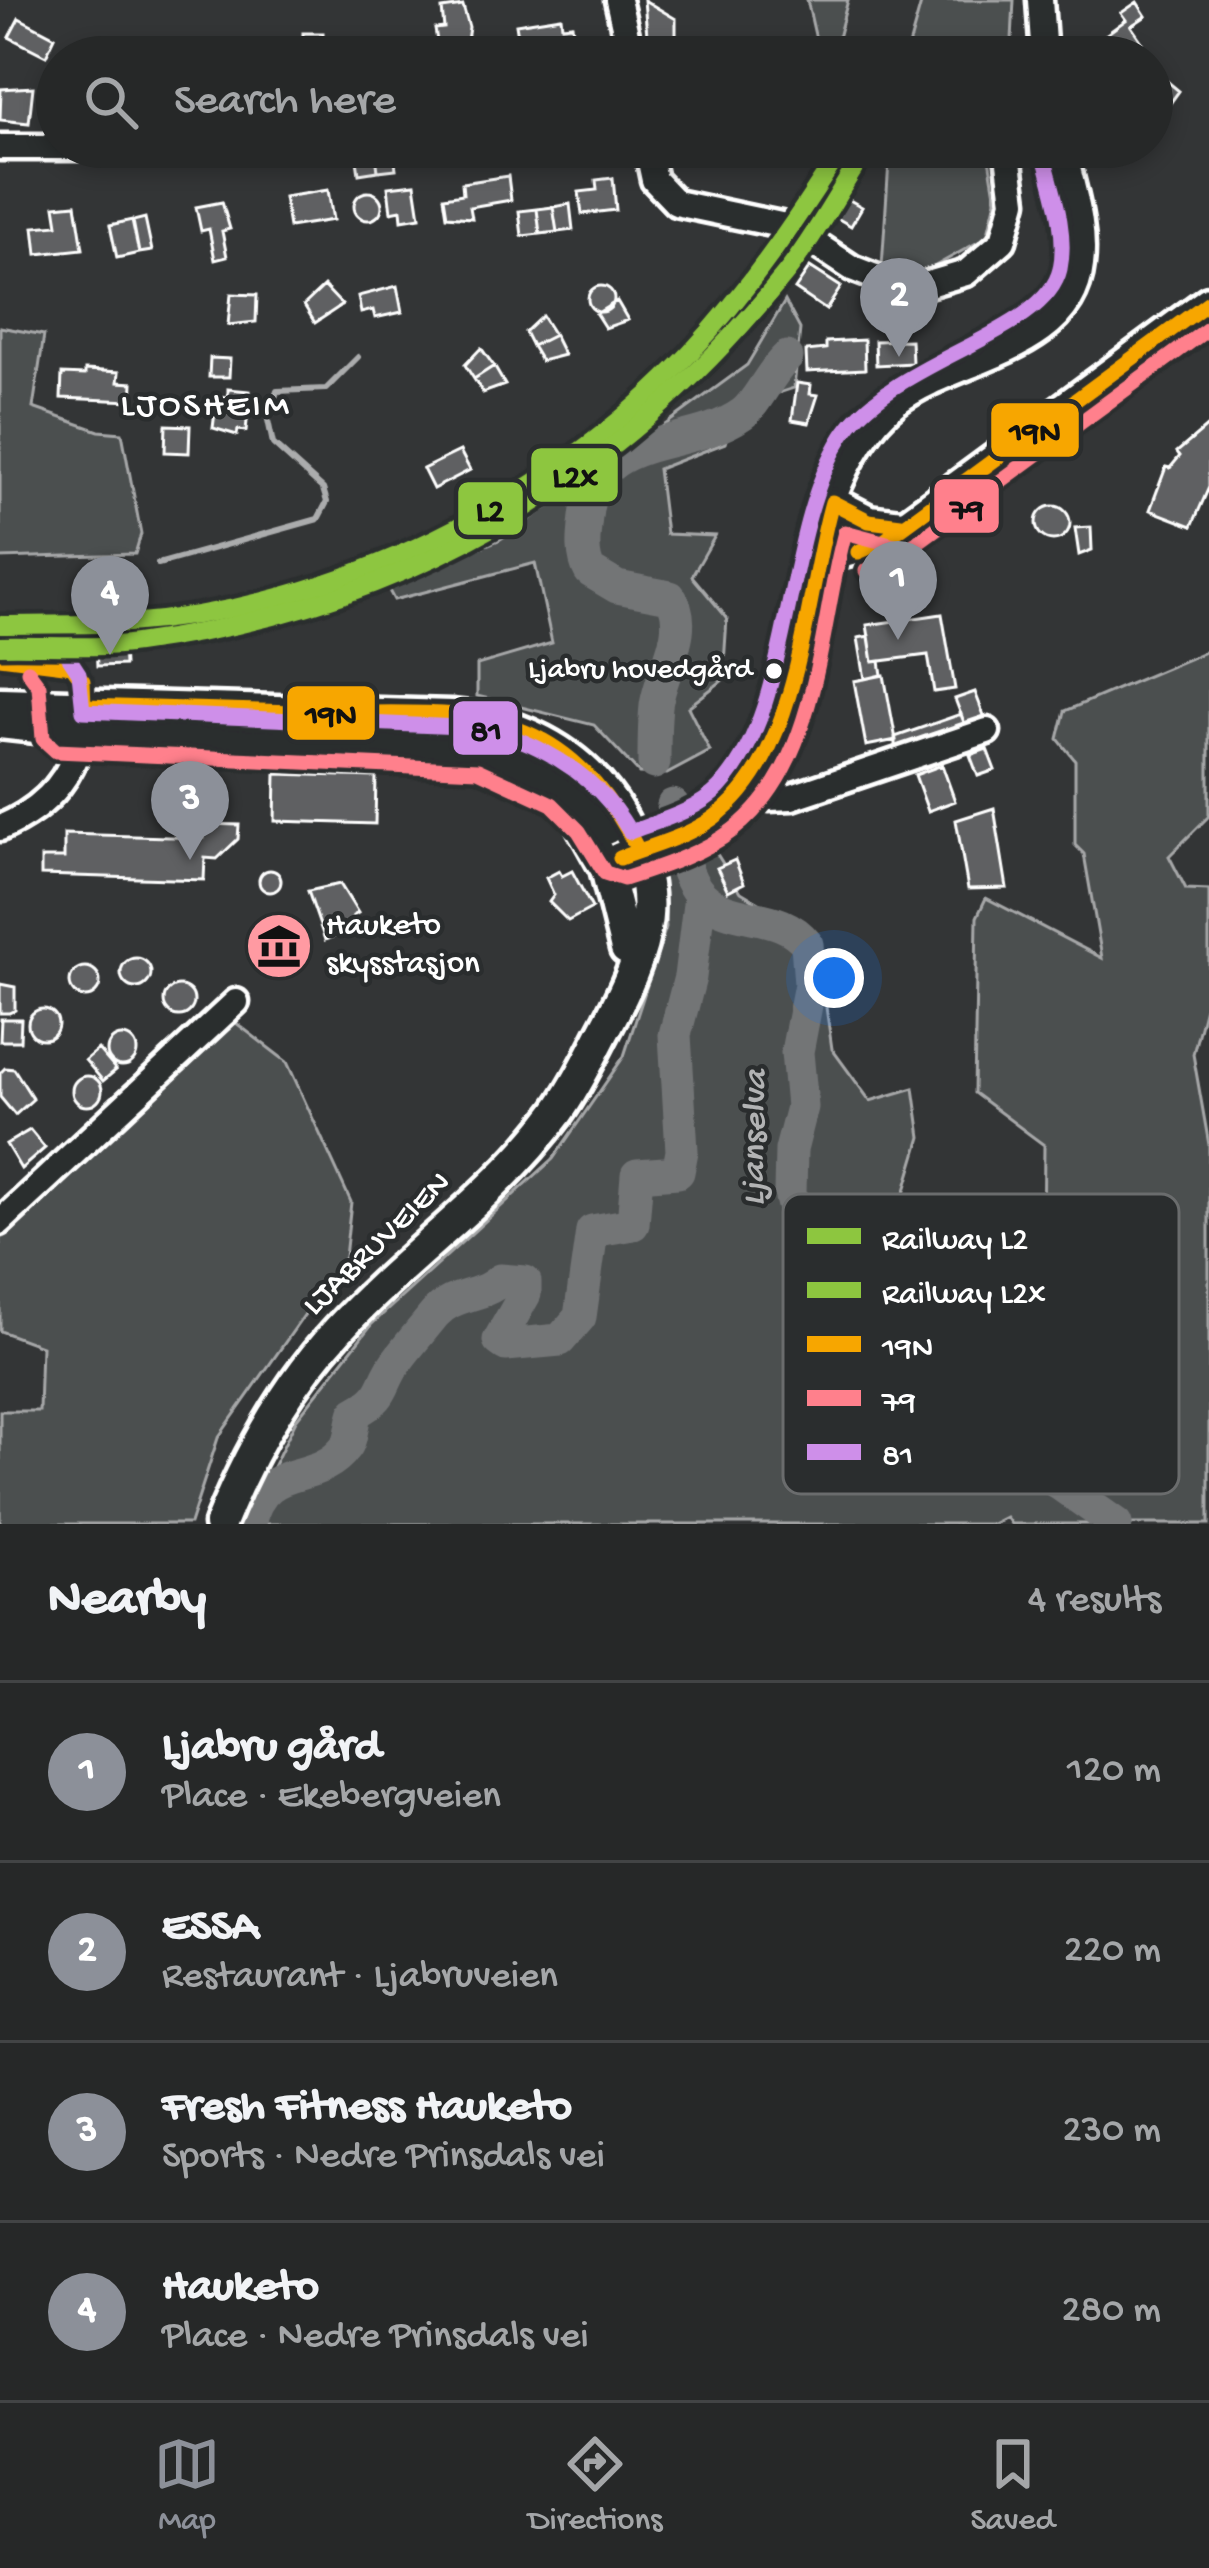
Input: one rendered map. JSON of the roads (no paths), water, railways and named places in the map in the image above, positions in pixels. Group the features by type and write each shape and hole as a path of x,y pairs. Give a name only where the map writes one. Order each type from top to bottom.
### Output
{"main road":[{"path":"814,560 874,546 1209,302"},
{"path":"640,849 720,814 747,788 775,731 832,502 868,521 901,525"},
{"path":"0,703 73,719 462,745 503,755 588,802 640,849"},
{"path":"0,724 73,719 451,716 513,727 550,745 586,772 640,849"},
{"name":"LJABRUVEIEN","path":"555,784 606,868 626,949"},
{"name":"LJABRUVEIEN","path":"604,1030 626,949 640,849"},
{"name":"LJABRUVEIEN","path":"220,1524 263,1436 319,1352 530,1145 573,1089 635,975 646,942 649,894 640,849"}],"street":[{"path":"618,0 626,36"},
{"path":"1040,0 1040,36"},
{"path":"0,147 36,147"},
{"path":"651,168 654,181 676,203 790,227 852,268 908,290 966,273 1003,242 1014,201 1010,168"},
{"path":"832,502 866,436 898,402 1037,333 1067,304 1082,256 1067,168"},
{"path":"0,827 34,808 53,789 73,719"},
{"path":"747,788 769,798 792,797 986,731"},
{"path":"0,1222 236,1002"}],"waterway":[{"path":"158,564 318,519 327,502 323,489 273,444 268,420 277,391 326,389 358,357"},
{"name":"Ljanselva","path":"654,763 656,706 676,637 676,609 670,597 617,587 590,571 584,538 593,489 606,469 624,456 720,426 742,414 787,357"},
{"name":"Ljanselva","path":"673,805 685,866 703,897 728,911 784,926 807,944 810,984 797,1052 802,1107 791,1150 790,1194"},
{"path":"249,1524 256,1503 267,1490 334,1460 346,1447 356,1412 378,1395 401,1355 450,1302 500,1280 525,1282 525,1294 499,1340 506,1345 560,1340 580,1317 592,1231 633,1224 637,1175 678,1172 682,1151 675,1035 690,977 700,896"},
{"name":"Ljanselva","path":"1074,1494 1116,1524"}],"rail line":[{"name":"L2","path":"0,625 128,623 206,614 283,596 360,571 506,500 573,456 691,352 772,253 829,168"},
{"name":"L2x","path":"0,646 120,645 235,625 328,600 416,566 499,524 577,473 651,415 720,348 796,260 855,168"}],"place":[{"name":"ESSA","path":"899,357"},
{"name":"Ljabru gård","path":"898,640"},
{"name":"Hauketo","path":"110,655"},
{"name":"Ljabru hovedgård","path":"774,671"},
{"name":"Fresh Fitness Hauketo","path":"190,860"},
{"name":"Hauketo skysstasjon","path":"279,946"}],"district":[{"name":"LJOSHEIM","path":"206,407"}]}
